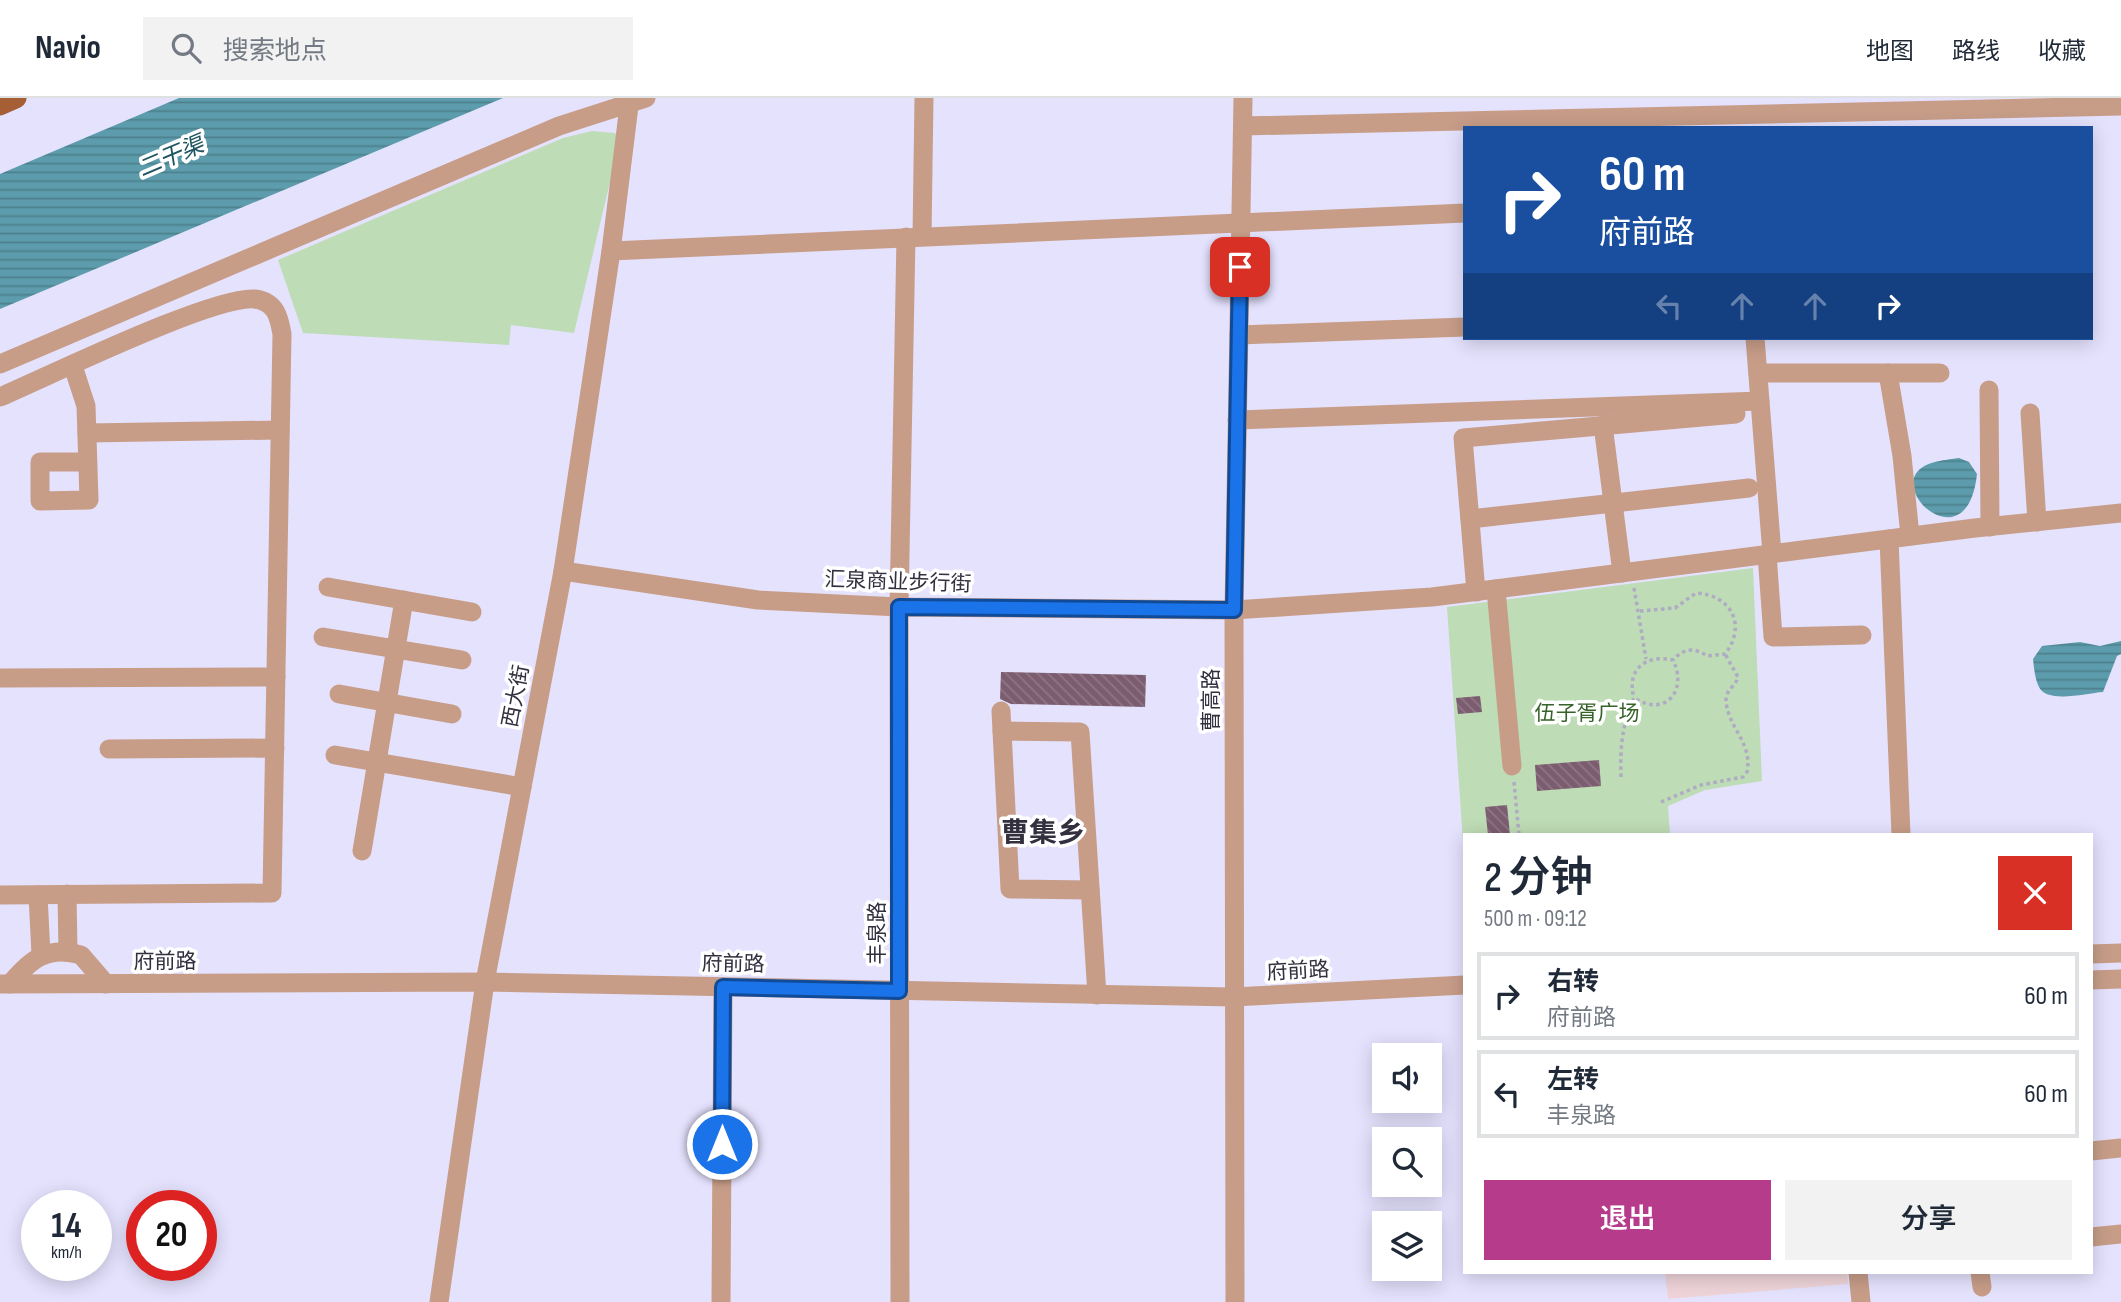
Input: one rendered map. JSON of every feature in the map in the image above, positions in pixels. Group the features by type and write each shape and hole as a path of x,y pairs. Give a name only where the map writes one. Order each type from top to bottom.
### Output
{"main road":[{"path":"0,105 16,98"}],"street":[{"name":"丰泉路","path":"900,1302 899,607 914,237 924,98"},
{"name":"曹高路","path":"1235,1302 1234,610 1243,98"},
{"path":"0,364 559,126 635,100"},
{"name":"西大街","path":"439,1302 485,982 562,571 635,100"},
{"path":"1243,126 1742,122 2121,106"},
{"path":"611,251 1463,213"},
{"path":"0,397 223,305 256,299 269,304 276,310 279,318 282,334 272,893 0,895"},
{"path":"1239,335 1463,327"},
{"path":"1755,340 1773,637 1862,635"},
{"path":"73,366 86,405 88,462"},
{"path":"1758,373 1940,373"},
{"path":"1888,373 1902,456 1909,537"},
{"path":"1989,390 1990,527"},
{"path":"1237,420 1760,401"},
{"path":"2030,413 2037,522"},
{"path":"1476,592 1463,438 1736,414"},
{"path":"1603,425 1625,573"},
{"path":"87,433 280,430"},
{"path":"1470,519 1749,488"},
{"name":"汇泉商业步行街","path":"562,571 758,600 899,607 1234,610 1476,592 1889,539 2121,513"},
{"path":"1889,539 1901,833"},
{"path":"328,587 472,612"},
{"path":"1496,589 1512,766"},
{"path":"362,850 404,600"},
{"path":"323,637 462,660"},
{"path":"0,678 276,677"},
{"path":"339,694 452,713"},
{"path":"1090,890 1010,889 1001,721 1080,732 1097,995"},
{"path":"109,749 275,748"},
{"path":"335,755 522,787"},
{"path":"67,894 68,951"},
{"path":"38,895 41,955"},
{"path":"5,984 29,961 41,955 68,951 89,961 106,984"},
{"path":"2093,954 2121,953"},
{"path":"2093,980 2121,979"},
{"name":"府前路","path":"5,984 485,982 1233,997 1463,985"},
{"path":"721,1302 723,987"},
{"path":"2093,1151 2121,1147"},
{"path":"2093,1237 2121,1234"},
{"path":"1858,1274 1861,1302"}],"path":[{"path":"1625,573 1640,611 1646,659"},
{"path":"1640,611 1675,608 1696,593 1721,597 1729,606 1733,619 1732,640 1725,654"},
{"path":"1621,776 1620,746 1624,720 1634,698 1633,678 1637,667 1646,659 1673,660 1686,650 1698,650 1707,656 1725,654"},
{"path":"1661,802 1701,785 1743,777 1747,772 1745,743 1727,710 1727,694 1738,677 1725,654"},
{"path":"1634,698 1646,705 1660,705 1670,700 1678,684 1678,670 1673,660"},
{"path":"1512,766 1519,833"}],"shaded area":[{"path":"1665,1274 1847,1274 1848,1284 1668,1299"}],"green space":[{"path":"592,131 615,133 620,140 574,333 511,325 509,345 303,333 278,260 563,138"},
{"name":"伍子胥广场","path":"1753,568 1762,781 1705,790 1668,806 1670,833 1463,833 1463,843 1447,607"}],"water":[{"name":"二干渠","path":"179,98 503,98 0,309 0,174"},
{"path":"1959,458 1969,462 1977,474 1971,499 1961,513 1948,517 1935,514 1924,506 1916,494 1913,482 1918,471 1926,465"},
{"path":"2121,641 2121,654 2117,656 2103,692 2059,696 2043,692 2039,687 2033,659 2042,646 2080,642 2100,646"}],"building":[{"path":"1001,672 1146,675 1145,707 1011,704 1000,699"},
{"path":"1480,696 1482,712 1458,714 1456,698"},
{"path":"1599,760 1601,786 1537,791 1535,765"},
{"path":"1507,805 1510,833 1488,833 1485,807"}],"district":[{"name":"曹集乡","path":"1043,833"}],"route":[{"path":"722,1144 723,987 899,991 899,607 1234,610 1240,267"}]}
